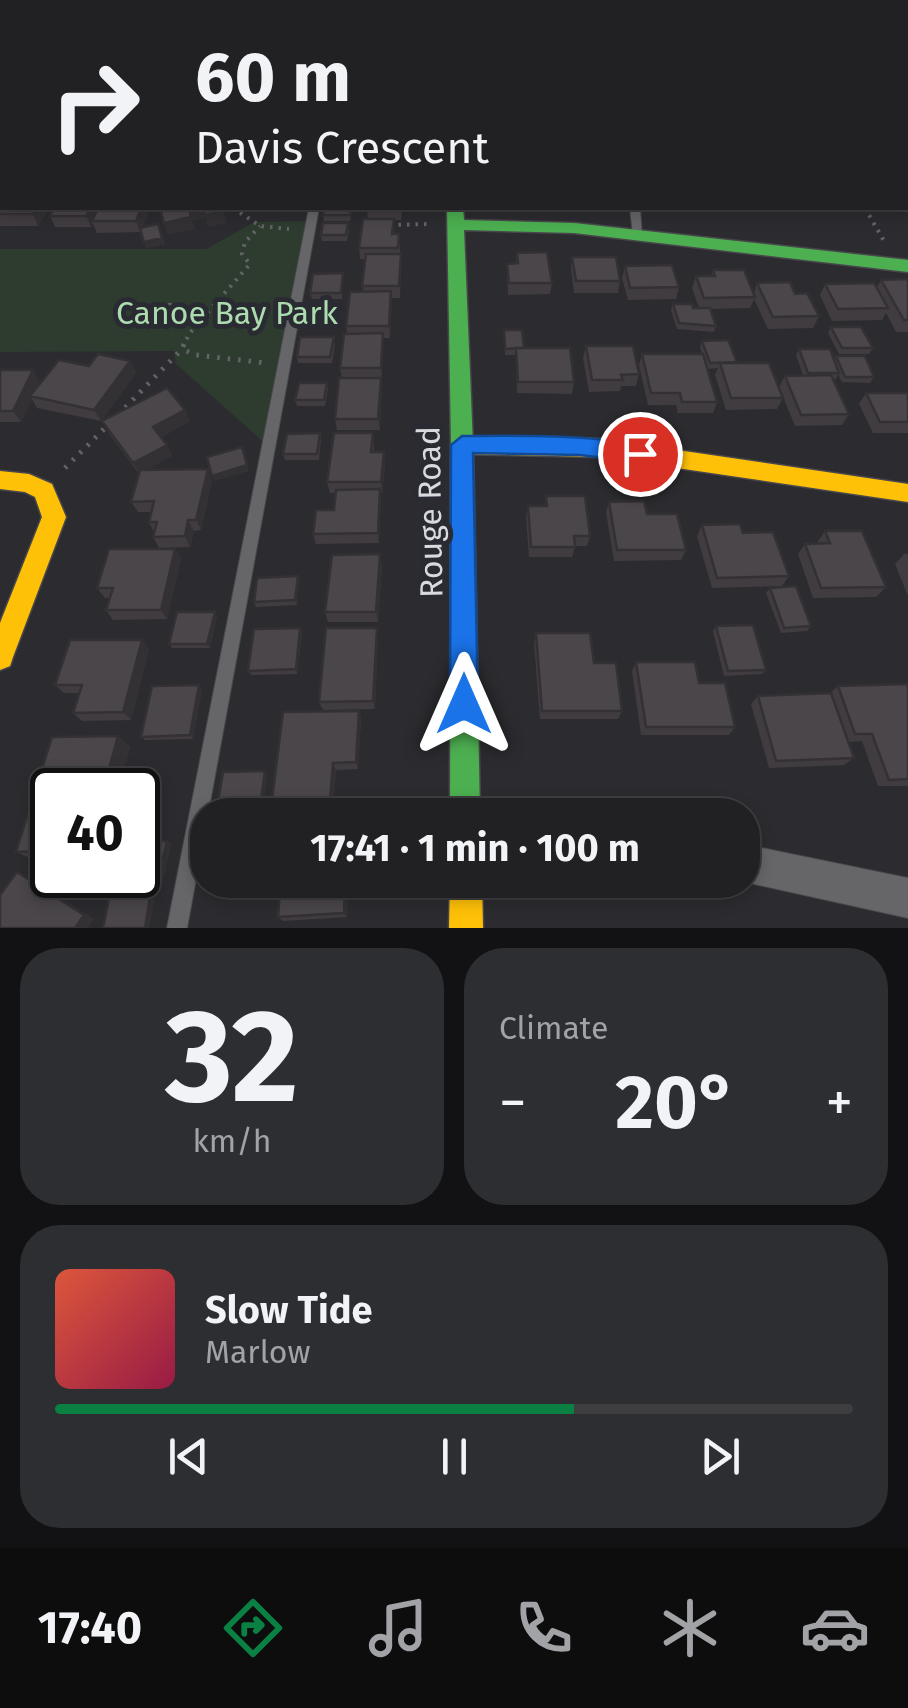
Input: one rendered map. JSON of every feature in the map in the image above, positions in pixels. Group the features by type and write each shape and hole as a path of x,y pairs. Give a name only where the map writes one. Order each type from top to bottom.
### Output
{"street":[{"path":"455,216 908,266"},
{"name":"Rouge Road","path":"455,216 462,445 465,798"},
{"path":"462,445 602,448 908,492"},
{"path":"0,480 45,488 54,506 51,529 0,656"},
{"path":"760,867 908,898"},
{"path":"466,898 466,928"}],"lane":[{"path":"177,928 314,210"},
{"path":"635,210 638,235"}],"path":[{"path":"236,210 260,226 310,226"},
{"path":"379,225 455,216"},
{"path":"45,488 182,350 200,322 250,264 242,254 245,242 260,226"},
{"path":"170,303 168,318 200,322"},
{"path":"182,350 196,356 284,365"}],"green space":[{"name":"Canoe Bay Park","path":"311,221 268,446 175,363 174,351 0,352 0,249 206,249 255,222"}],"building":[{"path":"0,210 35,210 33,214 0,214"},
{"path":"53,210 90,210 86,216 50,216"},
{"path":"97,210 140,210 136,221 92,221"},
{"path":"161,210 189,210 191,217 164,223"},
{"path":"324,210 351,210 350,215 323,215"},
{"path":"363,219 394,219 392,234 399,234 398,248 359,248"},
{"path":"323,223 348,223 346,235 321,235"},
{"path":"158,224 162,238 144,242 140,228"},
{"path":"547,252 552,283 509,283 507,264 518,263 517,253"},
{"path":"366,254 401,254 399,286 362,286"},
{"path":"572,257 616,257 620,281 576,281"},
{"path":"672,265 679,287 630,288 625,266"},
{"path":"713,270 744,270 755,297 704,298 696,276 715,276"},
{"path":"343,273 341,293 310,293 313,274"},
{"path":"907,279 908,320 904,320 881,280"},
{"path":"790,282 795,294 807,293 819,316 773,317 757,283"},
{"path":"874,283 888,308 838,309 825,284"},
{"path":"391,291 389,326 346,326 350,292"},
{"path":"673,304 710,308 716,326 679,323"},
{"path":"831,327 861,327 873,348 842,348"},
{"path":"504,330 522,330 524,348 505,349"},
{"path":"383,333 381,368 340,368 344,334"},
{"path":"300,337 334,337 330,357 297,357"},
{"path":"728,340 737,362 710,363 702,341"},
{"path":"586,346 633,346 639,374 621,375 623,380 592,380"},
{"path":"516,348 570,348 574,382 518,382"},
{"path":"799,349 830,349 839,373 808,373"},
{"path":"98,354 130,361 94,410 30,396 59,360 89,366"},
{"path":"642,354 703,354 717,402 682,402 680,393 651,393"},
{"path":"836,356 865,356 874,377 845,377"},
{"path":"720,363 769,363 783,398 731,398"},
{"path":"0,370 33,370 13,411 0,411"},
{"path":"831,375 849,414 801,415 785,376"},
{"path":"339,378 381,378 378,419 335,419"},
{"path":"299,383 327,383 324,400 295,400"},
{"path":"167,388 185,410 153,427 167,445 133,463 102,421"},
{"path":"866,393 908,393 908,422 880,422"},
{"path":"320,433 317,454 283,454 287,434"},
{"path":"334,433 373,433 371,452 384,452 381,482 327,482"},
{"path":"242,447 247,465 212,476 207,457"},
{"path":"208,469 196,520 188,520 185,536 153,537 157,522 149,522 154,501 131,502 140,470"},
{"path":"380,489 378,533 313,534 316,510 334,510 336,490"},
{"path":"546,496 585,496 590,536 574,536 575,547 531,547 528,506 547,506"},
{"path":"644,501 647,514 677,514 686,550 617,550 609,502"},
{"path":"740,524 743,533 773,532 789,576 717,578 702,525"},
{"path":"825,531 862,531 886,587 821,588 805,544 830,543"},
{"path":"109,549 175,549 161,610 106,610 113,588 97,588"},
{"path":"380,554 376,612 325,612 332,555"},
{"path":"298,576 295,600 254,602 257,578"},
{"path":"796,586 811,626 784,628 770,588"},
{"path":"177,612 215,612 207,644 169,644"},
{"path":"753,625 766,670 728,671 716,626"},
{"path":"300,628 296,669 248,671 254,629"},
{"path":"326,628 377,628 373,701 319,702"},
{"path":"536,633 590,633 594,663 616,663 622,711 542,711"},
{"path":"70,640 142,640 123,712 73,713 82,685 55,685"},
{"path":"636,662 695,662 699,683 725,683 735,727 646,727"},
{"path":"908,684 908,779 889,780 872,734 855,734 838,686"},
{"path":"199,685 190,735 141,737 152,686"},
{"path":"831,693 854,758 776,761 758,696"},
{"path":"359,711 356,762 333,763 330,798 272,798 283,712"},
{"path":"118,736 109,768 42,768 52,737"},
{"path":"265,771 261,798 219,798 223,772"},
{"path":"30,807 30,852 16,852"},
{"path":"160,841 167,841 160,872"},
{"path":"17,872 30,880 30,898 58,898 84,915 75,928 0,928 0,895"},
{"path":"109,898 150,898 145,928 103,928"},
{"path":"280,898 344,898 344,913 278,917"}],"traffic: fast":[{"path":"455,210 462,445 465,798"},
{"path":"455,225 574,228 908,266"}],"traffic: slow":[{"path":"462,445 602,448 908,493"},
{"path":"0,480 29,483 44,491 54,517 0,657"},
{"path":"466,898 466,928"}],"route":[{"path":"464,704 462,445 580,446 640,454"}]}
